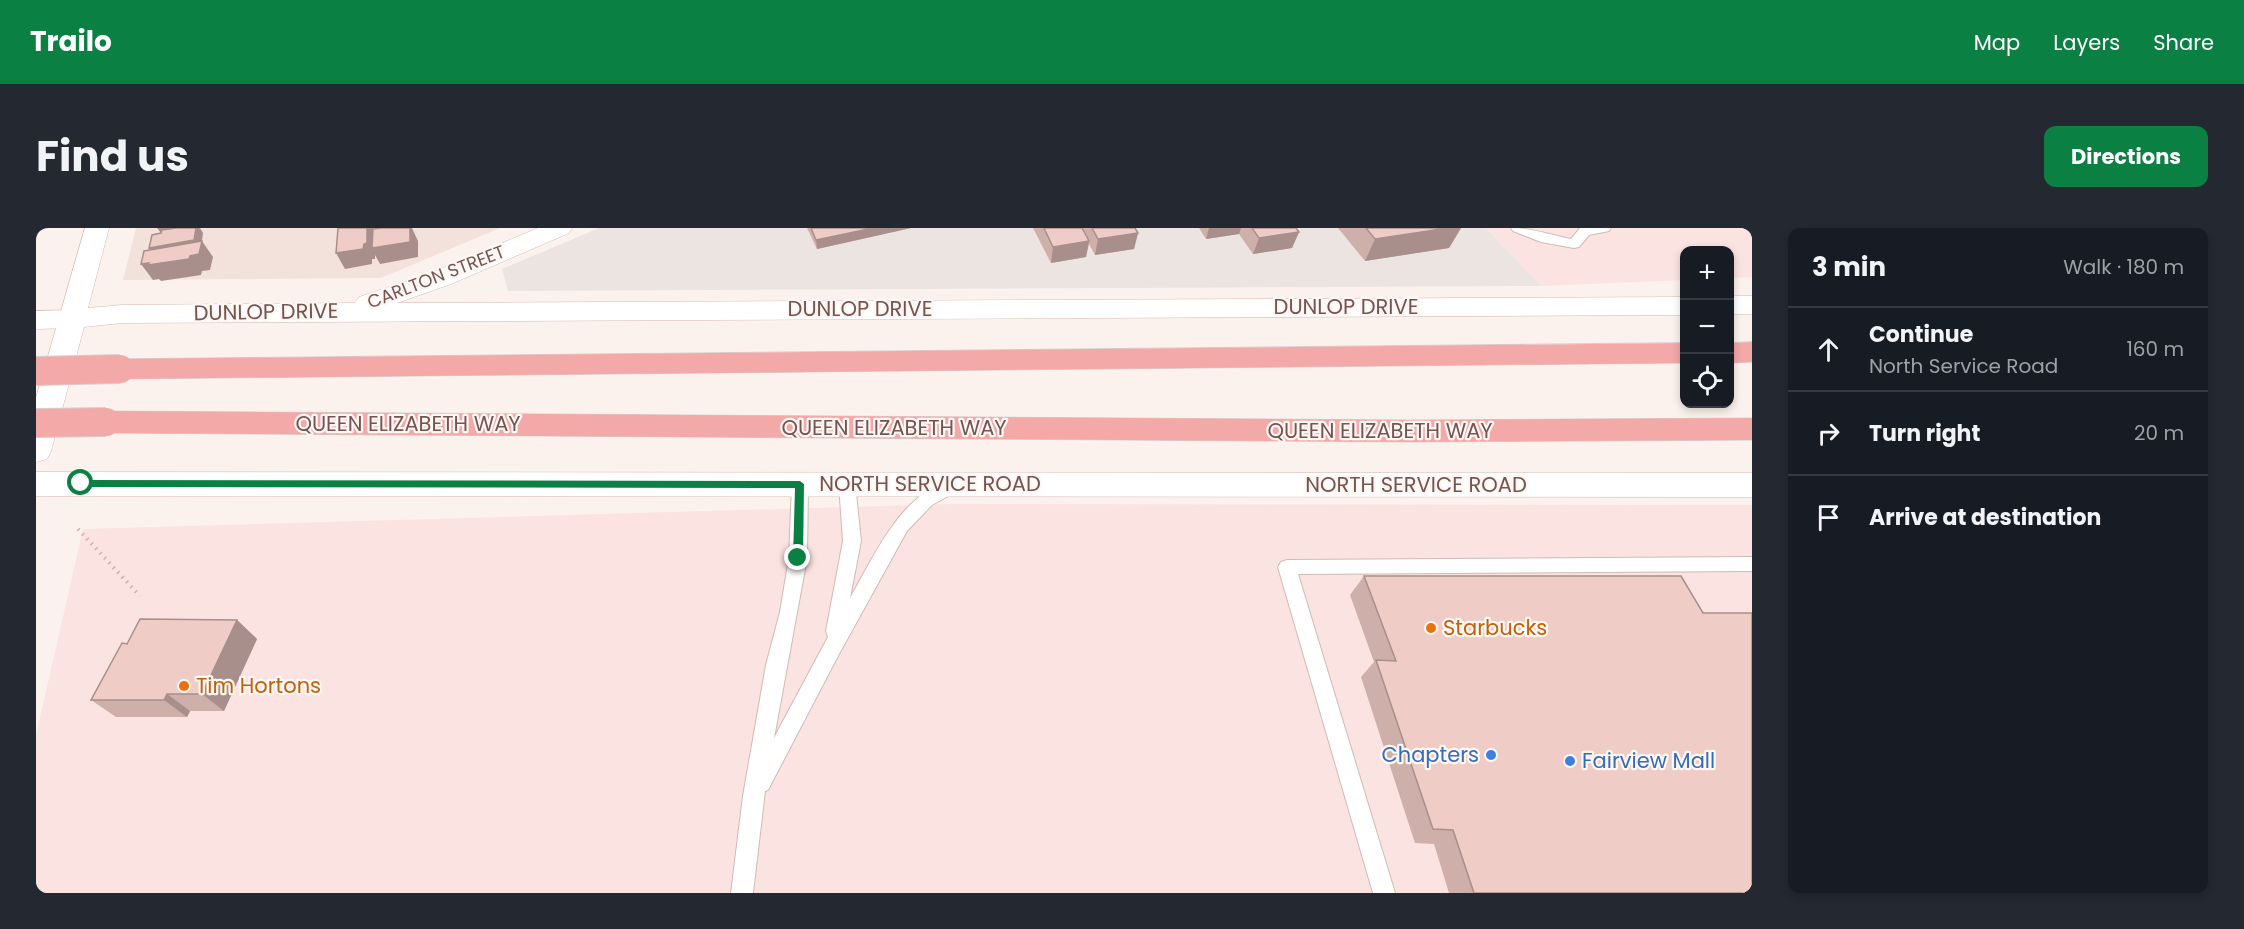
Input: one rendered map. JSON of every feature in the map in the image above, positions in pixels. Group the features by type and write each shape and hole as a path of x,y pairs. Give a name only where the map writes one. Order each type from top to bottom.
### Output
{"highway":[{"path":"1734,352 1752,352"},
{"path":"36,371 1680,353"},
{"name":"QUEEN ELIZABETH WAY","path":"36,423 1391,431 1752,429"}],"street":[{"path":"36,451 98,228"},
{"name":"CARLTON STREET","path":"344,311 442,278 560,228"},
{"path":"1734,305 1752,305"},
{"name":"DUNLOP DRIVE","path":"36,320 122,314 344,311 1680,306"},
{"name":"NORTH SERVICE ROAD","path":"36,483 1752,485"}],"lane":[{"path":"1518,228 1546,239 1574,244 1585,231 1604,228"},
{"path":"742,893 754,796 776,665 789,612 798,558 800,484"},
{"path":"832,648 852,541 847,484"},
{"path":"754,796 832,648 901,526 926,500 954,484"},
{"path":"1384,893 1287,567 1752,564"}],"path":[{"path":"78,529 140,596"}],"shaded area":[{"path":"136,228 500,228 381,278 123,280"},
{"path":"599,228 1486,228 1541,286 508,291 502,269"},
{"path":"1486,228 1752,228 1752,277 1734,278 1734,246 1680,246 1680,280 1541,286"},
{"path":"950,504 1752,505 1752,893 36,893 36,735 83,529"}],"building":[{"path":"196,228 194,240 149,248 152,235 161,233 162,230"},
{"path":"338,228 367,228 367,243 364,244 363,249 336,253"},
{"path":"410,228 410,242 372,248 373,229"},
{"path":"811,228 873,228 816,240"},
{"path":"1044,228 1082,228 1089,241 1053,247"},
{"path":"1092,228 1135,228 1138,233 1098,239"},
{"path":"1252,228 1296,228 1299,232 1259,238"},
{"path":"1366,228 1448,228 1375,239"},
{"path":"202,241 199,254 190,256 189,259 141,264 144,251"},
{"name":"Fairview Mall","path":"1364,576 1681,576 1703,613 1752,613 1752,893 1474,893 1453,830 1433,829 1376,660 1396,661"},
{"path":"140,619 237,620 202,694 167,694 164,700 91,700 122,643 127,644"}],"place":[{"name":"Starbucks","path":"1431,628"},
{"name":"Tim Hortons","path":"184,686"},
{"name":"Chapters","path":"1491,755"},
{"name":"Fairview Mall","path":"1570,761"}],"route":[{"path":"81,483 800,484 798,558"}]}
